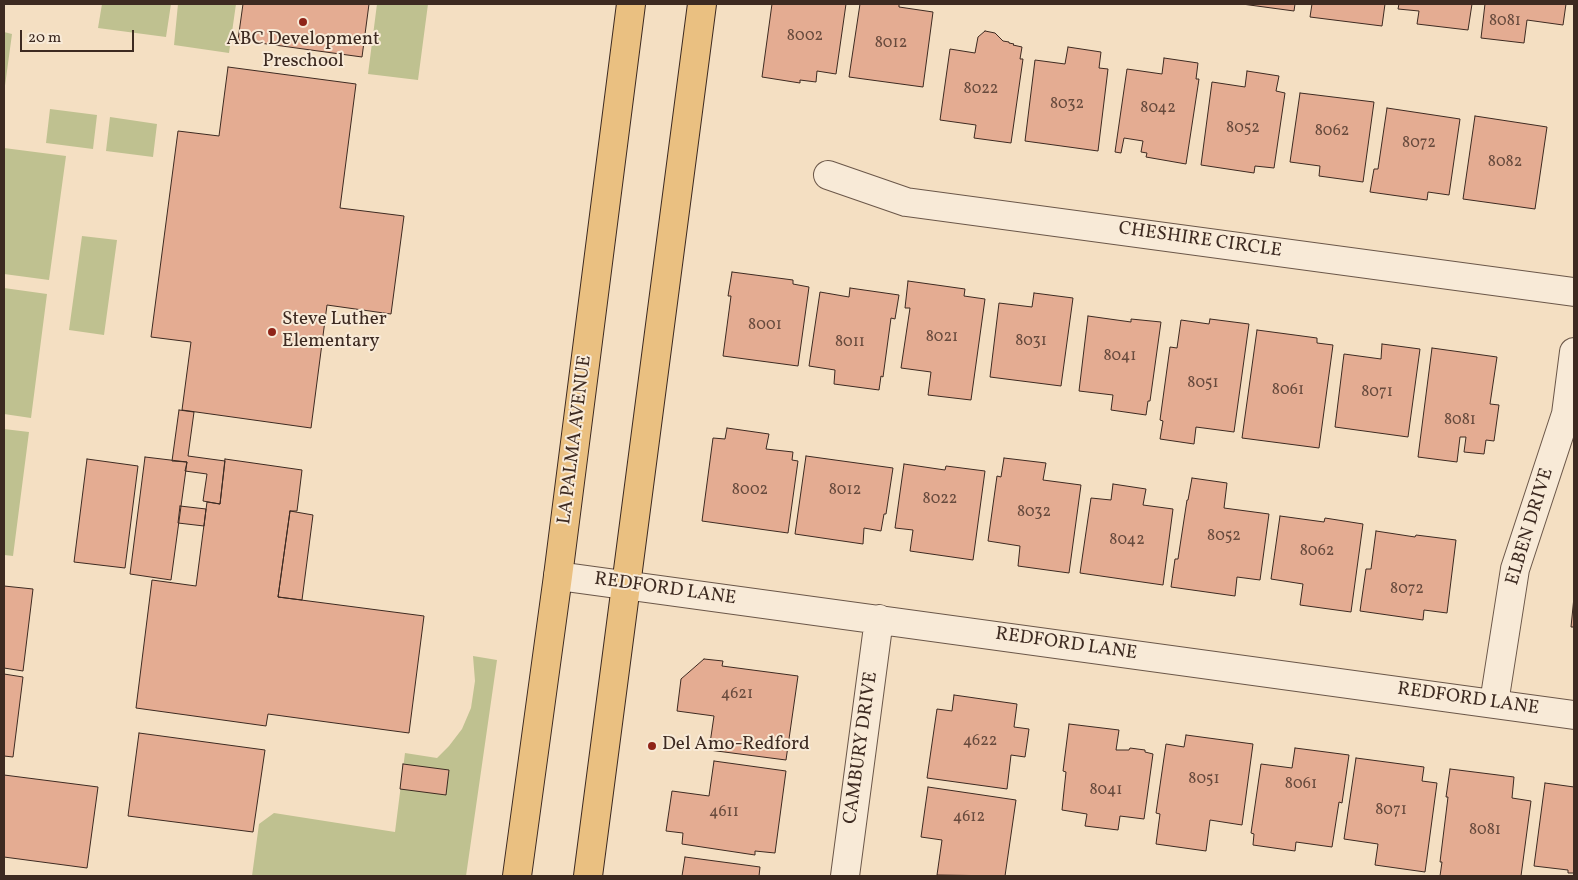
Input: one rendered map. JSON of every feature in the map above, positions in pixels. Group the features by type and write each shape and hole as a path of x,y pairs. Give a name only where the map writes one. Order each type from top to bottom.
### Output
{"main road":[{"name":"LA PALMA AVENUE","path":"517,876 558,576 631,4"},
{"path":"588,876 702,4"}],"street":[{"name":"CHESHIRE CIRCLE","path":"828,175 906,202 1574,292"},
{"name":"ELBEN DRIVE","path":"1494,704 1514,569 1566,414 1574,352"},
{"name":"REDFORD LANE","path":"558,576 1574,714"},
{"name":"CAMBURY DRIVE","path":"845,876 879,619"}],"green space":[{"path":"102,4 171,4 166,37 98,28"},
{"path":"178,4 236,4 229,53 174,45"},
{"path":"377,4 428,4 418,80 368,74"},
{"path":"4,32 12,34 4,93"},
{"path":"50,109 97,115 93,149 46,143"},
{"path":"110,117 157,124 153,157 106,151"},
{"path":"4,148 66,156 49,280 4,274"},
{"path":"82,236 117,240 104,335 69,330"},
{"path":"4,288 47,294 31,418 4,414"},
{"path":"4,429 29,432 13,556 4,555"},
{"path":"473,656 497,660 466,876 252,876 259,824 274,813 395,832 405,753 437,758 462,729 471,708 475,681"}],"building":[{"name":"ABC Development Preschool","path":"243,4 369,4 362,57 238,40"},
{"path":"772,4 846,4 836,74 817,71 816,82 800,80 800,83 762,77"},
{"path":"860,4 899,4 899,7 933,12 923,87 849,77"},
{"path":"1242,4 1295,4 1294,11"},
{"path":"1312,4 1385,4 1382,26 1310,17"},
{"path":"1399,4 1472,4 1468,30 1417,24 1419,11 1398,9"},
{"path":"1485,4 1566,4 1563,25 1527,20 1524,43 1481,38"},
{"path":"985,31 995,33 1003,41 1022,47 1020,59 1023,59 1011,143 974,138 976,125 940,120 950,49 975,53 978,37"},
{"path":"1068,47 1101,52 1099,68 1108,69 1098,151 1025,141 1035,60 1065,64"},
{"path":"1164,58 1198,63 1196,79 1199,79 1186,164 1146,157 1147,153 1141,152 1143,141 1124,138 1121,153 1115,152 1127,69 1162,74"},
{"path":"228,67 356,84 340,208 404,216 391,314 327,305 311,428 182,410 191,342 151,337 178,131 219,136"},
{"path":"1247,71 1279,76 1276,91 1285,93 1274,168 1255,166 1254,173 1201,165 1212,82 1245,87"},
{"path":"1300,93 1374,102 1363,182 1319,176 1320,166 1290,162"},
{"path":"1387,108 1460,119 1449,195 1428,192 1427,200 1370,192 1374,169 1378,169"},
{"path":"1475,116 1547,127 1535,209 1463,199"},
{"path":"732,272 793,280 793,284 809,287 798,366 723,356 731,296 728,296"},
{"path":"908,281 965,289 964,296 985,299 971,400 928,395 931,372 901,368 910,308 905,308"},
{"path":"850,288 899,295 895,319 891,318 883,377 881,376 879,390 834,384 835,370 809,366 820,292 849,297"},
{"path":"1034,293 1073,298 1061,386 990,377 999,303 1032,307"},
{"path":"1088,316 1131,322 1131,319 1161,322 1150,401 1148,401 1146,415 1111,410 1113,395 1079,391"},
{"path":"1210,319 1249,324 1234,432 1196,427 1194,444 1160,439 1163,421 1160,420 1170,347 1177,348 1181,320 1209,324"},
{"path":"1257,330 1317,338 1317,343 1333,345 1319,448 1242,438"},
{"path":"1382,344 1420,349 1408,437 1335,427 1344,354 1381,359"},
{"path":"1432,348 1497,357 1490,404 1499,405 1494,441 1486,440 1484,454 1464,452 1466,437 1460,437 1457,462 1418,457"},
{"path":"179,410 194,412 188,456 225,461 220,504 203,501 207,474 185,471 187,462 172,461"},
{"path":"727,428 769,434 766,449 793,452 792,460 798,461 788,533 702,521 713,438 725,439"},
{"path":"806,456 893,468 886,514 884,514 881,531 864,528 863,544 795,534"},
{"path":"145,457 187,462 171,580 130,574"},
{"path":"1004,458 1046,463 1043,480 1081,485 1069,573 1018,566 1020,546 988,541 997,476 1001,477"},
{"path":"87,459 138,466 125,568 74,562"},
{"path":"225,459 302,470 297,511 290,511 278,597 424,616 409,733 268,714 266,726 136,708 152,580 196,586 207,502 220,504"},
{"path":"904,464 945,470 946,466 985,471 973,560 910,551 913,530 895,528"},
{"path":"1192,478 1227,483 1224,508 1269,514 1260,580 1237,577 1235,596 1171,587 1175,559 1178,559"},
{"path":"1113,484 1146,489 1143,505 1173,509 1163,585 1080,573 1091,498 1111,500"},
{"path":"180,506 206,509 204,526 178,523"},
{"path":"290,511 313,515 302,600 278,597"},
{"path":"1280,516 1324,522 1325,518 1363,524 1351,612 1300,605 1303,584 1271,579"},
{"path":"1376,531 1415,537 1416,535 1456,540 1447,613 1424,610 1423,620 1360,611 1366,569 1371,569"},
{"path":"4,586 33,589 23,671 4,668"},
{"path":"1574,597 1574,627 1571,627"},
{"path":"704,659 723,661 722,666 798,676 786,760 709,750 714,716 677,711 681,679"},
{"path":"4,674 23,677 13,757 4,756"},
{"path":"954,695 1017,704 1014,727 1029,729 1025,757 1011,755 1007,789 927,778 937,709 952,711"},
{"path":"1069,724 1119,730 1116,750 1129,750 1130,748 1145,750 1145,752 1153,754 1144,819 1120,816 1118,830 1085,826 1087,814 1062,810 1066,772 1063,771"},
{"path":"139,733 265,750 253,832 128,816"},
{"path":"1186,735 1253,744 1242,825 1210,820 1206,851 1156,844 1160,814 1156,813 1166,744 1184,747"},
{"path":"1295,748 1349,755 1342,803 1339,802 1332,847 1296,842 1295,851 1253,845 1254,834 1251,833 1261,764 1292,768"},
{"path":"1356,758 1424,767 1422,781 1437,783 1425,872 1375,865 1378,844 1344,839"},
{"path":"714,761 786,771 775,853 755,851 755,855 682,844 683,833 666,831 672,791 709,796"},
{"path":"403,764 449,770 446,795 400,789"},
{"path":"1450,769 1514,777 1512,798 1531,801 1521,876 1440,876"},
{"path":"4,775 98,787 87,868 4,857"},
{"path":"1545,783 1574,787 1574,873 1568,873 1568,870 1534,866"},
{"path":"928,787 1016,800 1005,876 937,875 942,840 921,837"},
{"path":"685,857 760,867 759,876 682,876"}],"place":[{"name":"ABC Development Preschool","path":"303,22"},
{"name":"Steve Luther Elementary","path":"272,332"},
{"name":"Del Amo-Redford","path":"652,746"}]}
